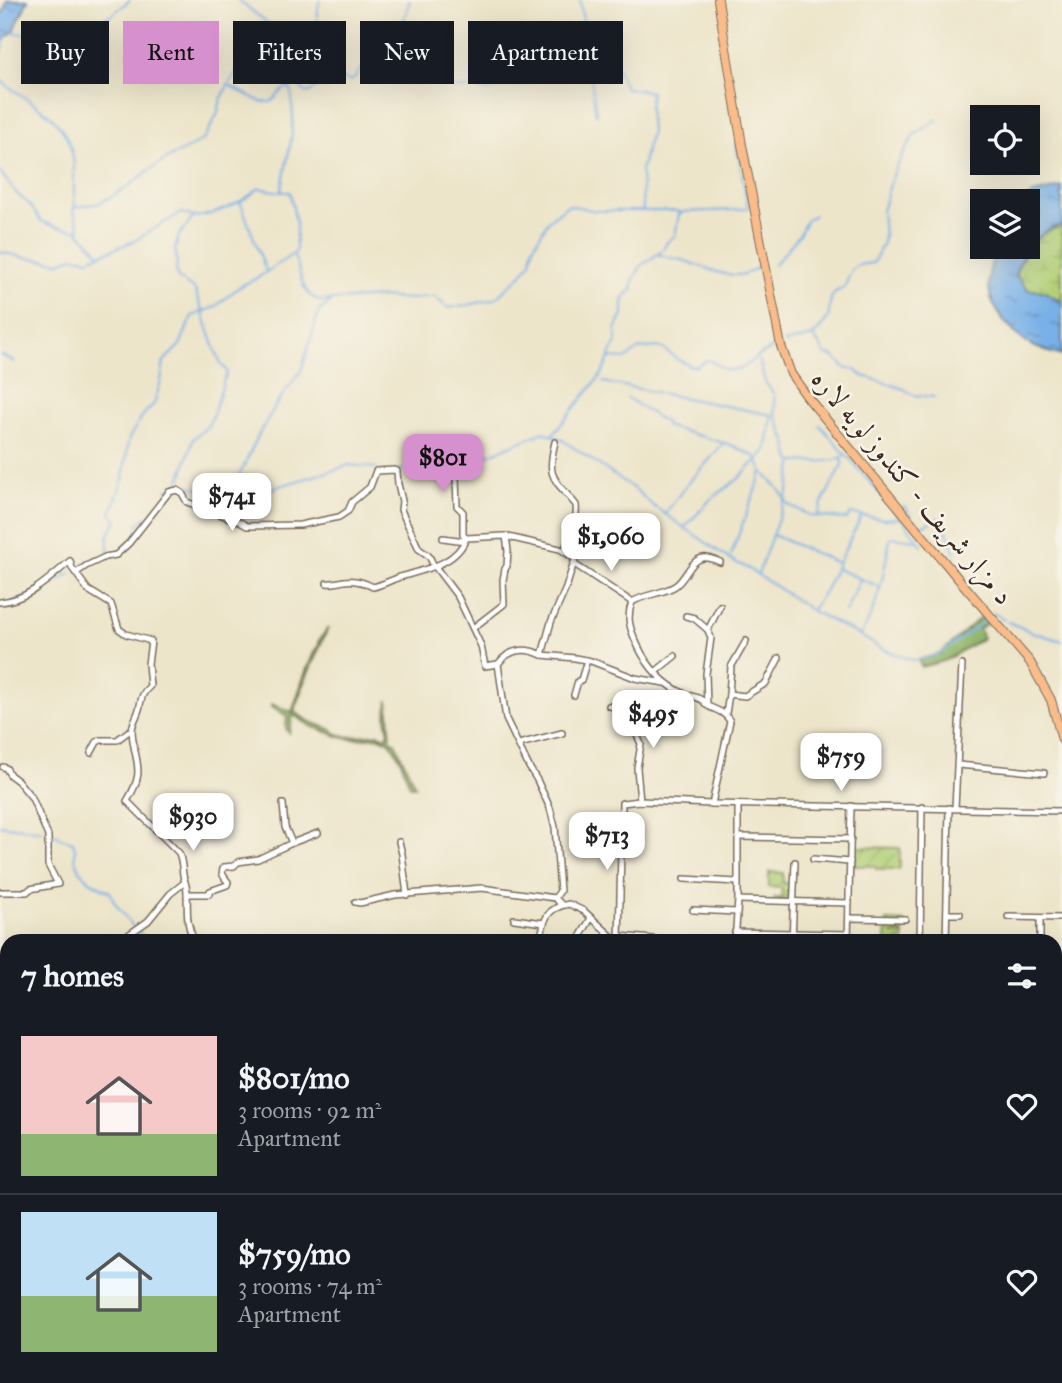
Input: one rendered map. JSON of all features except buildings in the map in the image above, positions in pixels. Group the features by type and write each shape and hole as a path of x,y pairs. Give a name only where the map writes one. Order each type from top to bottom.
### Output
{"main road":[{"name":"د مزار شریف - کندوز لویه لاره","path":"718,0 742,145 781,346 791,374 842,439 1030,662 1051,699 1062,740"}],"street":[{"path":"555,442 551,471 576,505 577,511 564,551"},
{"path":"327,583 362,581 373,587 435,566 455,555 465,539 463,512 457,506 456,477 458,472 476,463"},
{"path":"76,573 105,557 116,555 129,543 169,492 177,490 187,502 247,526 300,525 339,517 370,487 376,471 397,471 401,510 419,549 429,556 458,597 473,628 485,666 498,664 509,653 524,650 542,655 587,660 635,678 665,683"},
{"path":"473,628 504,604 503,580 508,566 506,536"},
{"path":"443,538 506,536 564,551 575,559 551,622 542,655"},
{"path":"632,602 675,586 700,558 720,562"},
{"path":"0,602 27,595 70,561 88,590 111,604 118,629 151,641 148,664 150,686 141,696 132,731 138,776 127,801 179,853 183,863 187,894 186,919 191,934"},
{"path":"574,564 632,602"},
{"path":"632,602 628,617 629,627 640,651 655,672 665,683 686,695 703,700 707,705 726,714 730,721 712,804"},
{"path":"708,630 720,606"},
{"path":"686,616 694,618 708,630 711,638 705,674 707,705"},
{"path":"726,714 731,667 746,641"},
{"path":"655,672 675,656"},
{"path":"729,694 745,696 766,683 779,658"},
{"path":"574,695 587,660"},
{"path":"498,664 504,710 547,800 555,827 560,891 555,898"},
{"path":"946,934 962,665"},
{"path":"609,706 628,709 641,744 637,768 640,801"},
{"path":"91,754 97,742 117,740 132,731"},
{"path":"96,733 101,740"},
{"path":"519,744 562,733"},
{"path":"958,765 1044,773"},
{"path":"0,892 27,892 30,889 58,884 48,865 48,836 32,798 3,767"},
{"path":"619,934 622,803 640,801 1062,811"},
{"path":"283,804 285,827 292,844"},
{"path":"738,805 738,900 735,932 803,934"},
{"path":"848,934 851,806"},
{"path":"920,934 922,807"},
{"path":"187,894 209,894 227,885 228,882 222,875 224,867 258,859 318,833"},
{"path":"738,838 850,839"},
{"path":"399,842 407,895"},
{"path":"813,859 850,863"},
{"path":"792,933 794,862"},
{"path":"684,879 737,882"},
{"path":"129,934 148,921 170,894 185,881"},
{"path":"355,902 482,888 555,898 561,904 558,907"},
{"path":"738,900 849,903"},
{"path":"542,934 552,909 566,904 584,911 611,934"},
{"path":"694,910 736,912"},
{"path":"947,914 960,914"},
{"path":"1008,916 1062,918"},
{"path":"582,934 591,918"},
{"path":"849,918 905,919"},
{"path":"1040,918 1040,934"},
{"path":"514,919 544,923"}],"green space":[{"path":"1062,226 1062,302 1043,291 1028,290 1015,274 1022,259 1040,259 1040,237"},
{"path":"981,617 987,623 979,629 983,638 944,661 921,667 919,660 941,653"},
{"path":"328,628 294,712 337,734 350,737 378,734 386,737 389,732 386,718 388,700 391,741 395,742 415,786 410,786 400,758 390,742 380,737 343,738 311,726 293,715 289,733 286,729 287,716 271,707 271,704 292,712 314,651"},
{"path":"856,847 900,848 900,868 856,866"},
{"path":"769,872 783,873 783,883 790,883 791,894 787,894 791,895 791,898 786,898 785,901 774,900 781,898 782,888 769,887"},
{"path":"887,921 905,922 904,933 896,930 896,933 886,934"}],"water":[{"path":"7,0 28,0 14,31 0,42 0,15"},
{"path":"1062,187 1062,225 1040,236 1040,192"},
{"path":"992,259 1022,259 1015,274 1028,290 1043,291 1062,302 1062,356 1024,341 1005,322 991,298"}],"waterway":[{"path":"13,32 40,37 79,31 112,15 130,0"},
{"path":"238,0 279,32 312,43 320,0"},
{"path":"404,21 410,0"},
{"path":"580,0 596,114"},
{"path":"101,255 77,230 80,229 73,209 109,198 149,170 204,139 217,115 221,99 242,62 273,26 286,61 292,99 291,141 281,192 290,192 296,224 296,252 239,287 215,307 192,316 180,345 164,361 154,404 143,415 129,438 123,479 111,513 117,521 108,536 109,554"},
{"path":"0,58 6,36"},
{"path":"230,86 261,102 271,102 292,85 296,84 307,93 330,78 339,77 351,81 360,70 372,65 387,74 395,71 449,87 487,91 522,84"},
{"path":"0,80 45,111 63,130 73,157 75,207"},
{"path":"623,83 627,88 651,92 651,131 641,171 643,209"},
{"path":"785,343 813,336 828,317 832,296 844,288 853,269 873,263 883,243 882,211 892,178 914,135 937,120"},
{"path":"553,434 602,374 616,342 616,329 623,315 625,296 632,290 634,278 641,266 663,250 667,242 675,236 679,214 748,208 736,144"},
{"path":"0,172 41,221 75,230"},
{"path":"179,485 193,439 208,426 227,374 215,349 195,290 178,278 175,249 179,235 194,217 228,207 259,188 280,192"},
{"path":"240,201 266,271"},
{"path":"459,307 495,299 522,274 531,262 533,247 549,220 568,205 597,211 680,213"},
{"path":"0,252 60,262 73,257 89,259 134,241 179,214 193,217"},
{"path":"774,265 799,235 806,221 814,215"},
{"path":"658,254 732,275 744,274 758,268"},
{"path":"294,256 305,288 313,298 320,301 435,297 448,308 456,307"},
{"path":"233,494 260,432 301,371 319,311 332,300"},
{"path":"813,336 826,355 833,356 845,368 854,369 861,375 914,395 934,397"},
{"path":"610,358 625,359 639,349 658,347 691,366 709,360 726,370 736,370 777,346"},
{"path":"0,355 15,362"},
{"path":"759,360 765,382 774,394 775,414 791,460 827,461 846,455"},
{"path":"603,382 772,415"},
{"path":"627,398 666,423 665,426 731,445 756,457 762,471 779,489 788,504 812,516 847,519 851,514 884,519 902,518"},
{"path":"684,527 710,500 738,479 766,451 772,416"},
{"path":"820,425 922,545"},
{"path":"398,469 438,471 445,465 481,458 544,432 561,439 636,490 652,505 731,560 814,612 880,648 919,660 941,653 986,620"},
{"path":"665,514 723,443"},
{"path":"818,517 822,503 842,465 842,459"},
{"path":"758,574 788,492 793,464"},
{"path":"167,490 175,485 218,493 255,495 349,465 378,468"},
{"path":"731,555 762,472"},
{"path":"904,506 912,517"},
{"path":"136,531 139,523 147,516"},
{"path":"812,610 825,590 861,517"},
{"path":"920,527 938,518 945,527 955,554"},
{"path":"773,535 838,563"},
{"path":"861,634 877,600 890,539 916,540"},
{"path":"85,564 98,557"},
{"path":"835,568 880,587"},
{"path":"0,606 35,595 71,573"},
{"path":"845,612 860,580"},
{"path":"993,614 1004,620"},
{"path":"1008,622 1062,641"},
{"path":"0,825 44,831"},
{"path":"48,834 73,842 79,869 90,881 110,892 134,928"}]}
